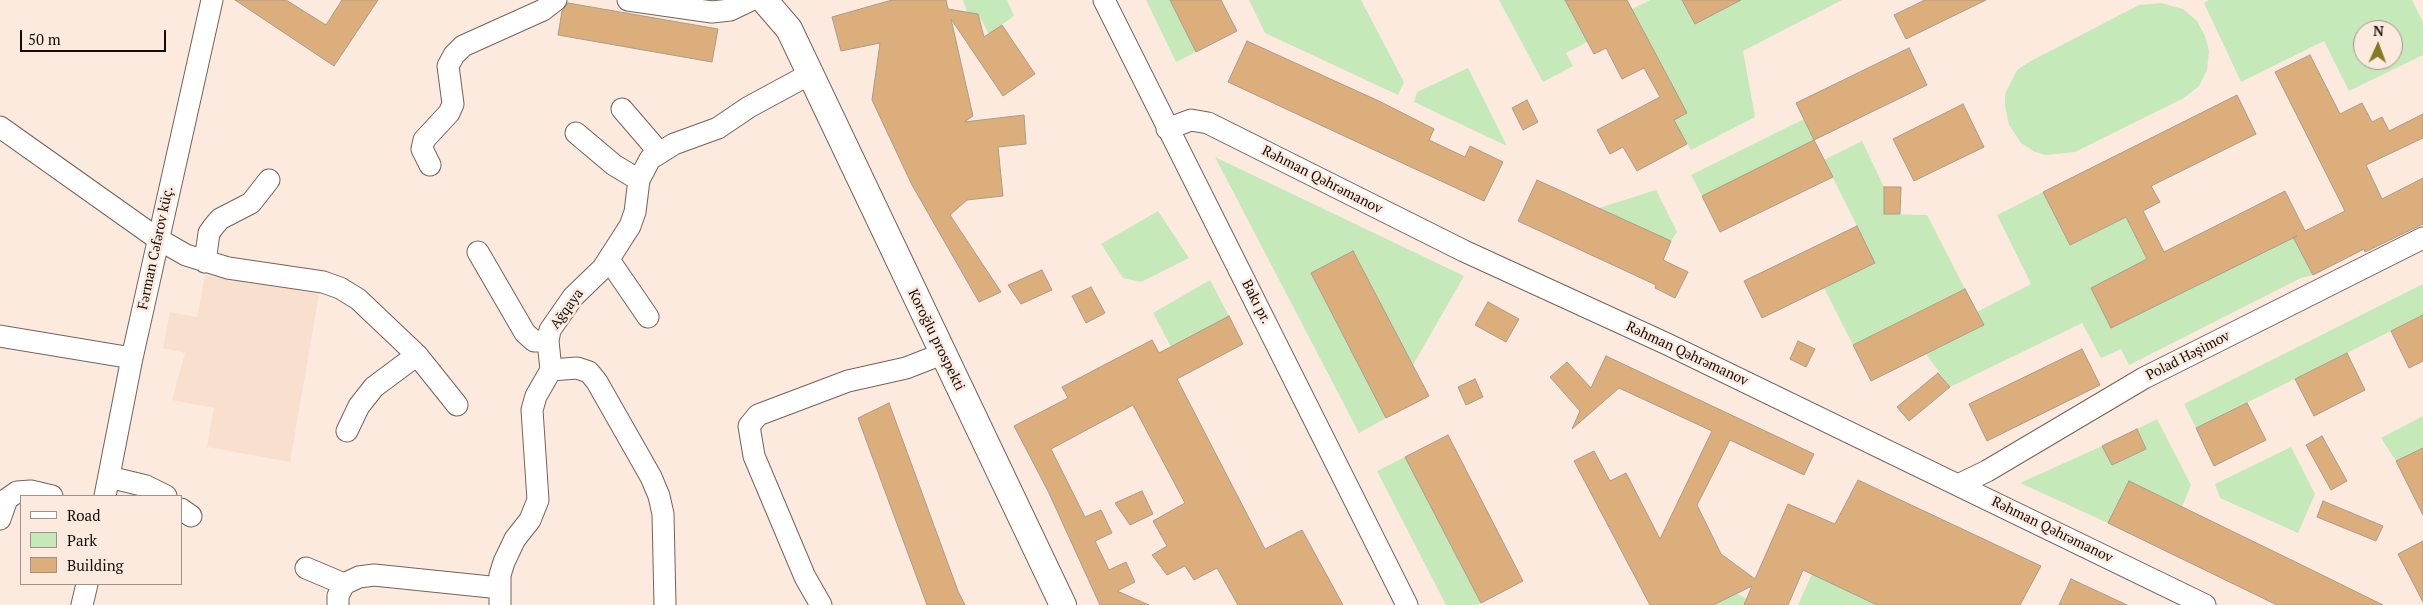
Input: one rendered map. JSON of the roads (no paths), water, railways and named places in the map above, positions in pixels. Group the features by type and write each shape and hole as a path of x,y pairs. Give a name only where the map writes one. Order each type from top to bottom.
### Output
{"street":[{"name":"Fərman Cəfərov küç.","path":"107,486 132,358 212,0"},
{"path":"430,165 422,149 424,140 448,113 453,104 448,66 454,55 463,46 543,10 556,0"},
{"path":"628,0 712,12 730,10 751,0"},
{"name":"Koroğlu prospekti","path":"764,0 789,29 1063,605"},
{"path":"789,29 792,0"},
{"name":"Bakı pr.","path":"1104,0 1407,605"},
{"name":"Ağqaya","path":"551,370 548,341 550,330 573,297 609,260 630,226 635,212 640,180 650,159 658,152 674,144 718,128 749,107 810,74"},
{"path":"622,109 658,152"},
{"name":"Rəhman Qəhrəmanov","path":"1168,129 1191,120 1208,123 1464,250 1667,344 1960,484 2205,605"},
{"path":"0,127 158,240 186,255 228,268 323,282 340,288 358,298 417,355 457,405"},
{"path":"576,133 614,165 640,180"},
{"path":"205,262 209,233 214,226 220,219 251,203 269,180"},
{"name":"Polad Həşimov","path":"1960,484 1987,471 2144,378 2423,238"},
{"path":"478,252 525,333 534,340 548,341"},
{"path":"609,260 648,318"},
{"path":"0,336 132,358"},
{"path":"821,605 805,577 754,456 749,426 758,414 839,384 867,375 906,368 942,354"},
{"path":"347,431 359,406 374,387 417,355"},
{"path":"338,605 338,596 344,584 359,577 374,575 500,596 504,562 515,539 530,520 538,500 532,410 536,396 551,370 576,368 589,372 614,408 660,496 663,514 665,605"},
{"path":"107,486 146,486 164,495"},
{"path":"0,519 7,499 17,492 31,491 48,495"},
{"path":"306,568 344,584"},
{"path":"82,605 87,585"}]}
